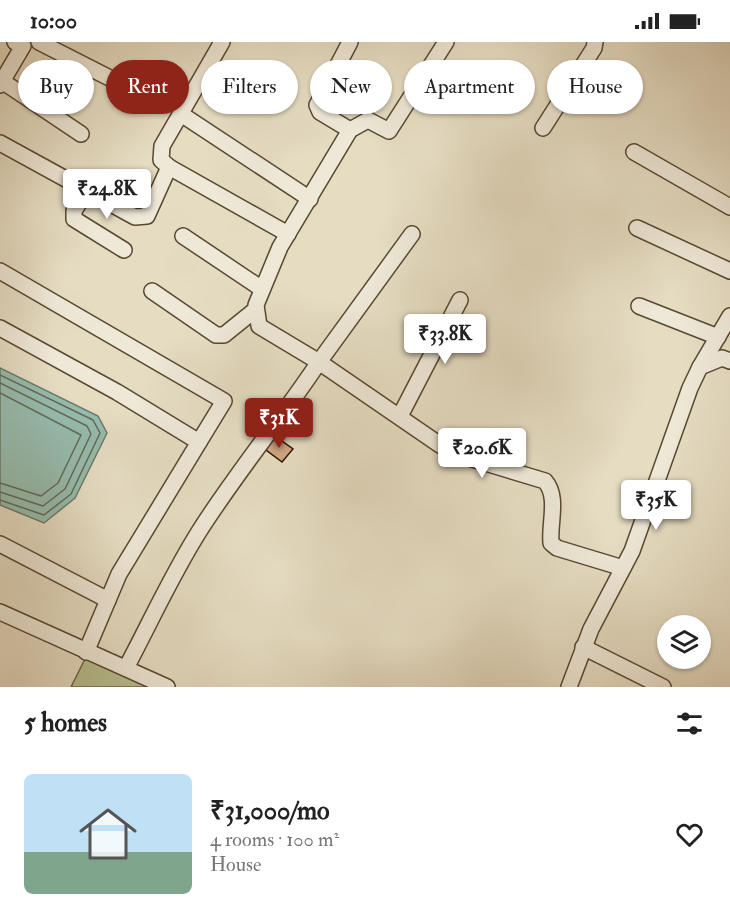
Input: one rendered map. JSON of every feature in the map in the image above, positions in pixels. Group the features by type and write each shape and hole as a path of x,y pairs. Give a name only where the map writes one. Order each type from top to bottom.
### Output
{"street":[{"path":"39,42 106,76"},
{"path":"189,100 222,42"},
{"path":"350,42 317,105 320,112 350,130"},
{"path":"446,42 389,131 368,120 350,130 288,234 262,289 255,310 259,326 319,362 462,456 545,481 553,495 551,543 557,548 623,568"},
{"path":"543,128 594,48 595,42"},
{"path":"21,43 1,83 81,134"},
{"path":"288,234 169,167 161,160 162,146 181,114 310,199"},
{"path":"0,142 135,217 147,216 169,167"},
{"path":"634,152 730,207"},
{"path":"87,190 74,211 74,219 124,250"},
{"path":"638,228 730,271"},
{"path":"126,668 198,532 262,438 282,417 412,234"},
{"path":"183,236 262,289"},
{"path":"0,271 224,401 119,574 86,652"},
{"path":"152,291 216,334 224,335 255,310"},
{"path":"400,416 460,300"},
{"path":"639,306 718,337"},
{"path":"573,685 583,646 632,551 690,388 730,316"},
{"path":"0,328 117,392 199,442"},
{"path":"700,367 722,358 730,361"},
{"path":"0,544 108,600"},
{"path":"0,612 167,687"},
{"path":"583,646 663,687"}],"shaded area":[{"path":"87,655 164,687 71,687"}],"water":[{"path":"0,368 98,416 107,433 75,498 44,523 0,505"}],"building":[{"path":"275,436 293,449 282,462 266,450"}]}
